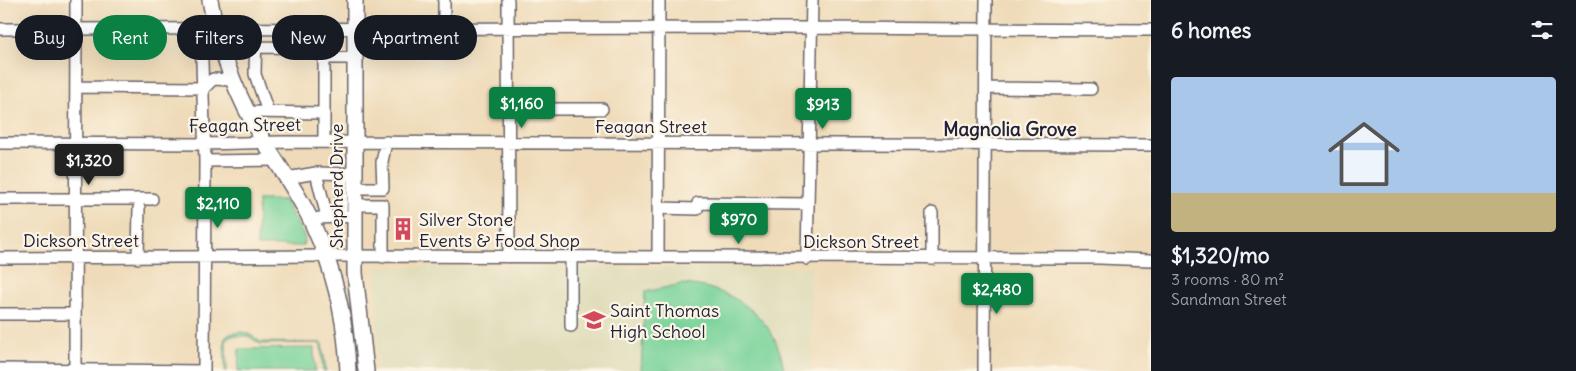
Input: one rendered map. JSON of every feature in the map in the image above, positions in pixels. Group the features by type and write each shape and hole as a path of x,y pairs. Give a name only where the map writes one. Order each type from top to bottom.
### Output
{"main road":[{"name":"Shepherd Drive","path":"209,15 210,0"},
{"name":"Shepherd Drive","path":"355,0 355,15"},
{"name":"Shepherd Drive","path":"223,60 247,112 287,178 310,220 326,256 334,276 342,312 348,371"},
{"name":"Shepherd Drive","path":"355,60 355,142 350,212 366,371"}],"street":[{"path":"76,0 76,15"},
{"path":"444,0 444,15"},
{"path":"508,0 509,257"},
{"path":"658,257 660,143 659,0"},
{"path":"807,259 812,0"},
{"path":"984,371 986,0"},
{"path":"83,30 177,28"},
{"path":"477,28 1151,30"},
{"path":"262,29 354,29"},
{"path":"0,30 15,30"},
{"path":"75,370 76,60"},
{"path":"0,369 204,371 205,161 204,88 202,81 204,60"},
{"path":"256,60 255,74 268,112"},
{"path":"324,60 324,142"},
{"path":"76,87 204,88 213,79 232,80"},
{"path":"986,88 1091,89"},
{"path":"508,109 602,108"},
{"path":"247,112 324,113"},
{"path":"287,178 316,173 351,178 383,188 382,162 386,142"},
{"name":"Feagan Street","path":"0,143 509,142 1151,145"},
{"path":"205,161 276,160"},
{"path":"316,173 327,216"},
{"path":"0,199 152,199"},
{"path":"658,208 698,209 698,203 808,204"},
{"path":"310,220 383,205 383,257"},
{"path":"138,258 139,208"},
{"path":"932,213 932,259"},
{"path":"571,256 571,326"},
{"name":"Dickson Street","path":"0,258 571,256 1151,260"},
{"path":"0,314 75,314"}],"shaded area":[{"name":"Saint Thomas High School","path":"377,267 811,268 811,371 378,371"}],"green space":[{"path":"258,200 284,200 305,238 303,246 257,246"},
{"path":"681,284 700,286 718,291 734,298 749,308 773,335 780,352 784,371 641,371 645,292"},
{"path":"241,332 249,334 261,342 322,343 326,371 323,371 321,346 318,343 260,344 248,336 229,336 226,340 227,371 225,371 224,340 228,334"},
{"path":"314,348 315,371 238,371 239,349"}],"place":[{"name":"Silver Stone Events & Food Shop","path":"403,229"},
{"name":"Saint Thomas High School","path":"594,320"}],"district":[{"name":"Magnolia Grove","path":"1010,129"}]}
